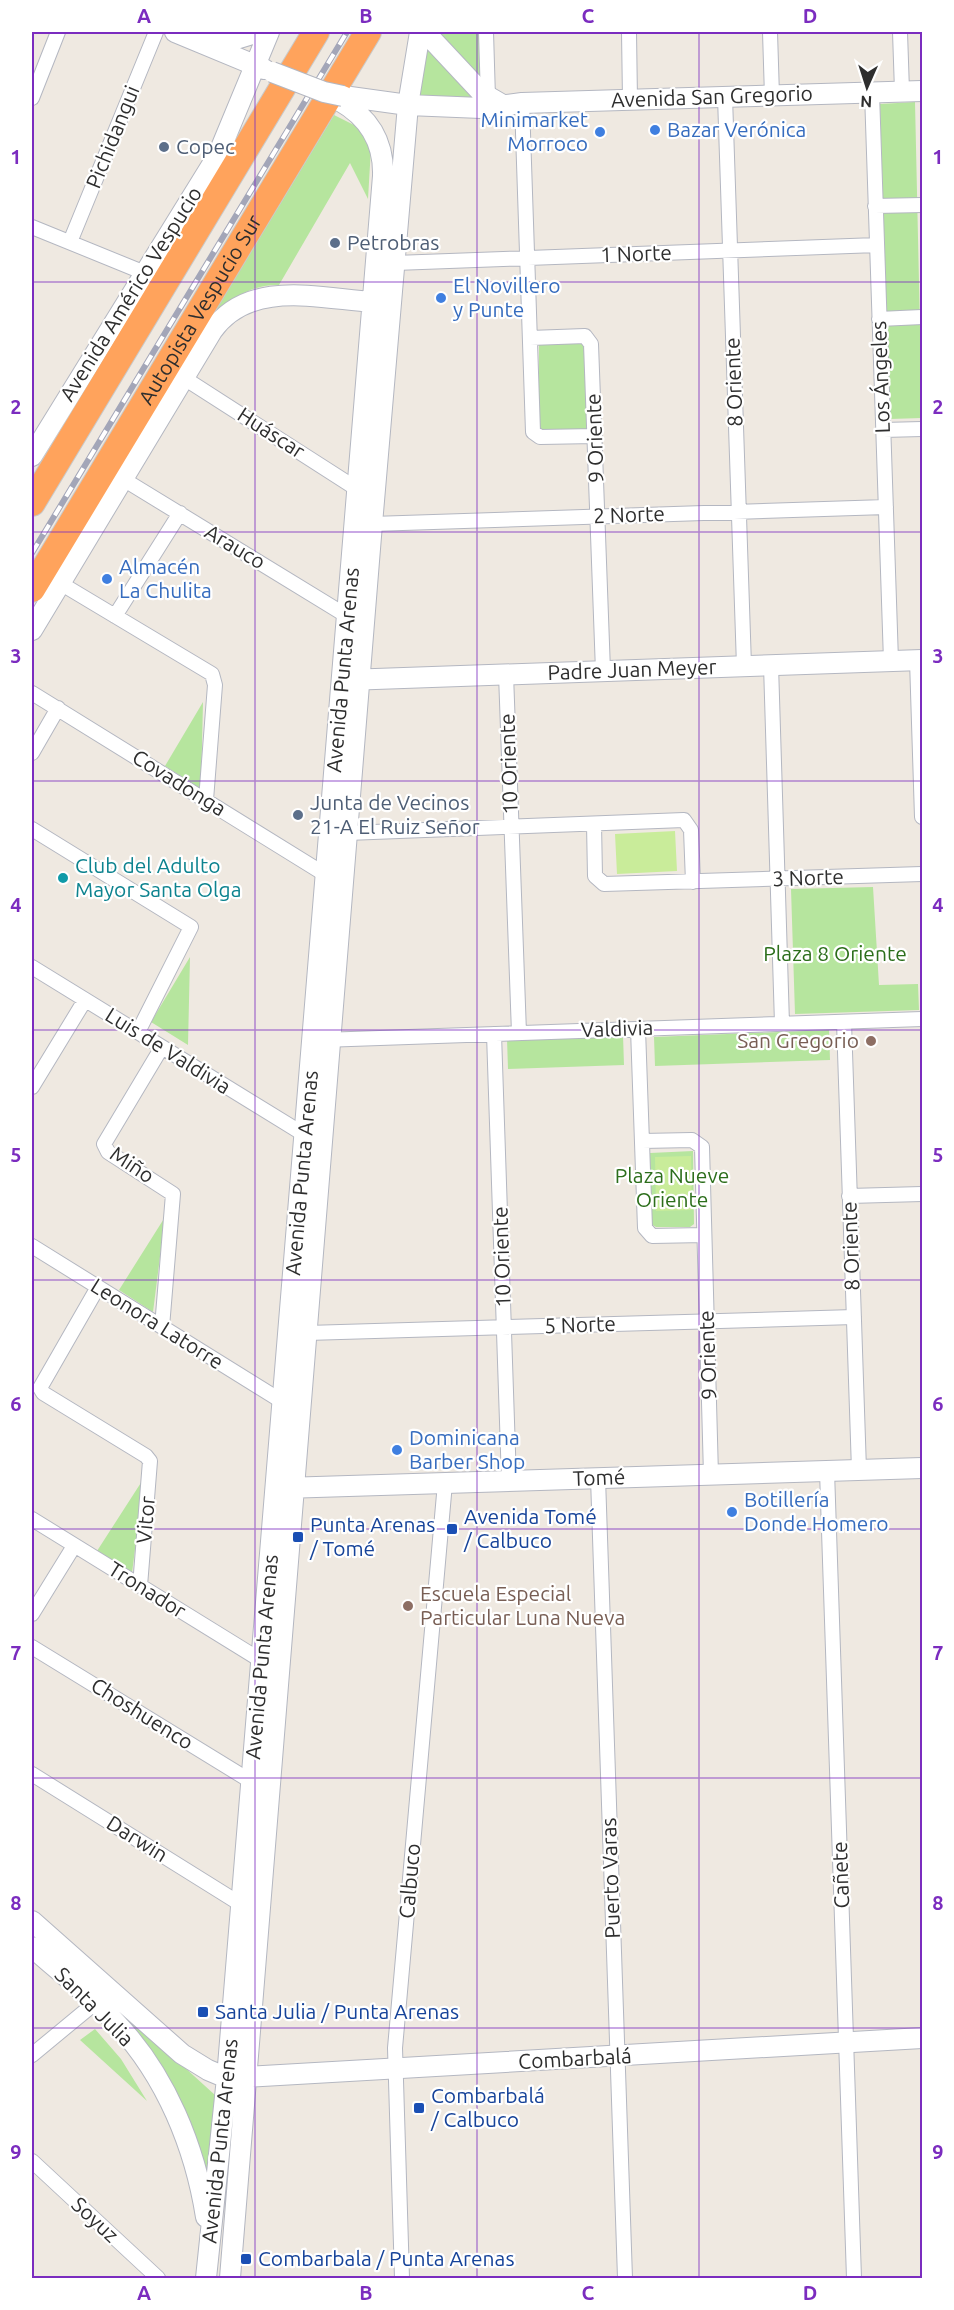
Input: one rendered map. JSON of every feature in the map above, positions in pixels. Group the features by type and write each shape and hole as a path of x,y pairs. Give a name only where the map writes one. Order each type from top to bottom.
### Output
{"highway":[{"path":"32,503 316,32"},
{"name":"Autopista Vespucio Sur","path":"32,589 368,32"}],"main road":[{"path":"178,32 336,97"},
{"path":"199,42 224,41 259,32"},
{"name":"Avenida Américo Vespucio","path":"32,456 218,155 234,119 253,64 269,32"},
{"path":"423,32 494,101"},
{"path":"408,105 423,32"},
{"name":"Avenida San Gregorio","path":"336,97 408,105 473,108 494,101 522,103 922,91"},
{"name":"Avenida Punta Arenas","path":"206,2278 210,2239 236,2078 285,1488 283,1402 305,1135 322,1040 347,833 351,680 347,616 383,160 377,140 367,122 355,110 336,97"},
{"name":"Avenida Punta Arenas","path":"230,2278 242,1905 262,1661 307,1333 322,1040 326,875 372,524 408,105"},
{"path":"32,630 217,324 230,312 249,301 281,295 372,302 385,298 393,288"},
{"name":"Padre Juan Meyer","path":"351,680 920,660"},
{"name":"Tomé","path":"285,1488 922,1468"},
{"name":"Santa Julia","path":"32,1921 182,2054 208,2070 236,2078"},
{"name":"Santa Julia","path":"32,1947 117,2024 139,2052 173,2108 195,2167 210,2239"},
{"name":"Combarbalá","path":"236,2078 922,2038"}],"street":[{"path":"32,98 58,32"},
{"name":"Pichidangui","path":"70,242 156,32"},
{"path":"486,32 494,101"},
{"path":"629,32 630,100"},
{"path":"770,32 772,96"},
{"path":"900,32 902,92"},
{"name":"Los Ángeles","path":"872,93 891,661"},
{"name":"8 Oriente","path":"725,97 744,666"},
{"path":"522,103 532,429 535,435 595,436"},
{"path":"875,206 922,205"},
{"path":"32,227 145,273"},
{"name":"1 Norte","path":"395,263 877,245"},
{"path":"879,319 922,318"},
{"name":"9 Oriente","path":"530,338 582,336 591,340 603,671"},
{"name":"Huáscar","path":"184,378 357,489"},
{"path":"883,430 922,429"},
{"name":"Arauco","path":"123,479 347,616"},
{"name":"2 Norte","path":"372,524 886,507"},
{"path":"115,616 180,513"},
{"path":"60,584 209,671 215,685 206,800"},
{"path":"920,660 922,817"},
{"path":"771,665 782,1024"},
{"name":"10 Oriente","path":"506,674 519,1033"},
{"name":"Covadonga","path":"32,693 326,875"},
{"path":"32,753 58,708"},
{"path":"347,833 679,820 688,822 691,831 693,882"},
{"name":"3 Norte","path":"594,824 595,873 601,884 922,874"},
{"path":"32,829 191,927 138,1032"},
{"name":"Luis de Valdivia","path":"32,967 305,1135"},
{"path":"32,1087 85,1000"},
{"name":"Valdivia","path":"322,1040 922,1019"},
{"name":"8 Oriente","path":"844,1022 859,1470"},
{"path":"638,1029 646,1231 656,1236 704,1235"},
{"name":"10 Oriente","path":"494,1034 509,1481"},
{"name":"Miño","path":"162,1047 106,1137 104,1144 108,1152 168,1189 174,1198 162,1327"},
{"name":"9 Oriente","path":"642,1141 692,1140 699,1143 702,1151 711,1474"},
{"path":"849,1196 922,1194"},
{"name":"Leonora Latorre","path":"32,1246 283,1402"},
{"name":"Vitor","path":"98,1287 40,1388 43,1393 146,1455 151,1467 140,1586"},
{"name":"5 Norte","path":"307,1333 854,1317"},
{"name":"Cañete","path":"827,1471 854,2278"},
{"name":"Puerto Varas","path":"598,1478 625,2278"},
{"name":"Calbuco","path":"402,2278 395,2070 445,1483"},
{"name":"Tronador","path":"32,1519 262,1661"},
{"path":"32,1614 74,1546"},
{"name":"Choshuenco","path":"32,1647 252,1782"},
{"name":"Darwin","path":"32,1774 242,1905"},
{"path":"32,2055 94,2003"},
{"name":"Soyuz","path":"32,2161 158,2278"}],"green space":[{"path":"431,32 482,32 483,82"},
{"path":"422,44 481,101 418,98"},
{"path":"915,102 922,418 890,419 880,104"},
{"path":"334,115 360,128 371,148 368,199 350,163 279,285 252,289 214,313"},
{"path":"539,344 588,344 589,429 539,429"},
{"path":"203,702 201,789 165,766"},
{"path":"675,831 677,871 617,874 615,834"},
{"name":"Plaza 8 Oriente","path":"873,887 879,985 918,984 919,1010 795,1014 791,889"},
{"path":"190,957 188,1045 151,1022"},
{"path":"829,1030 830,1060 655,1066 654,1037"},
{"path":"623,1035 624,1065 508,1069 507,1039"},
{"name":"Plaza Nueve Oriente","path":"693,1151 694,1224 690,1227 656,1227 651,1224 650,1153"},
{"name":"Plaza Nueve Oriente","path":"691,1156 692,1210 656,1211 655,1157"},
{"path":"165,1217 153,1312 119,1290"},
{"path":"144,1478 132,1573 97,1551"},
{"path":"113,2005 118,2007 215,2095 210,2174 205,2176"},
{"path":"95,2029 121,2059 147,2101 80,2040"}],"railway":[{"path":"32,553 347,32"}],"place":[{"name":"Bazar Verónica","path":"655,130"},
{"name":"Minimarket Morroco","path":"600,132"},
{"name":"Copec","path":"164,147"},
{"name":"Petrobras","path":"335,243"},
{"name":"El Novillero y Punte","path":"441,298"},
{"name":"Almacén La Chulita","path":"107,579"},
{"name":"Junta de Vecinos 21-A El Ruiz Señor","path":"298,815"},
{"name":"Club del Adulto Mayor Santa Olga","path":"63,878"},
{"name":"San Gregorio","path":"871,1041"},
{"name":"Dominicana Barber Shop","path":"397,1450"},
{"name":"Botillería Donde Homero","path":"732,1512"},
{"name":"Avenida Tomé / Calbuco","path":"452,1529"},
{"name":"Punta Arenas / Tomé","path":"298,1537"},
{"name":"Escuela Especial Particular Luna Nueva","path":"408,1606"},
{"name":"Santa Julia / Punta Arenas","path":"203,2012"},
{"name":"Combarbalá / Calbuco","path":"419,2108"},
{"name":"Combarbala / Punta Arenas","path":"246,2259"}]}
